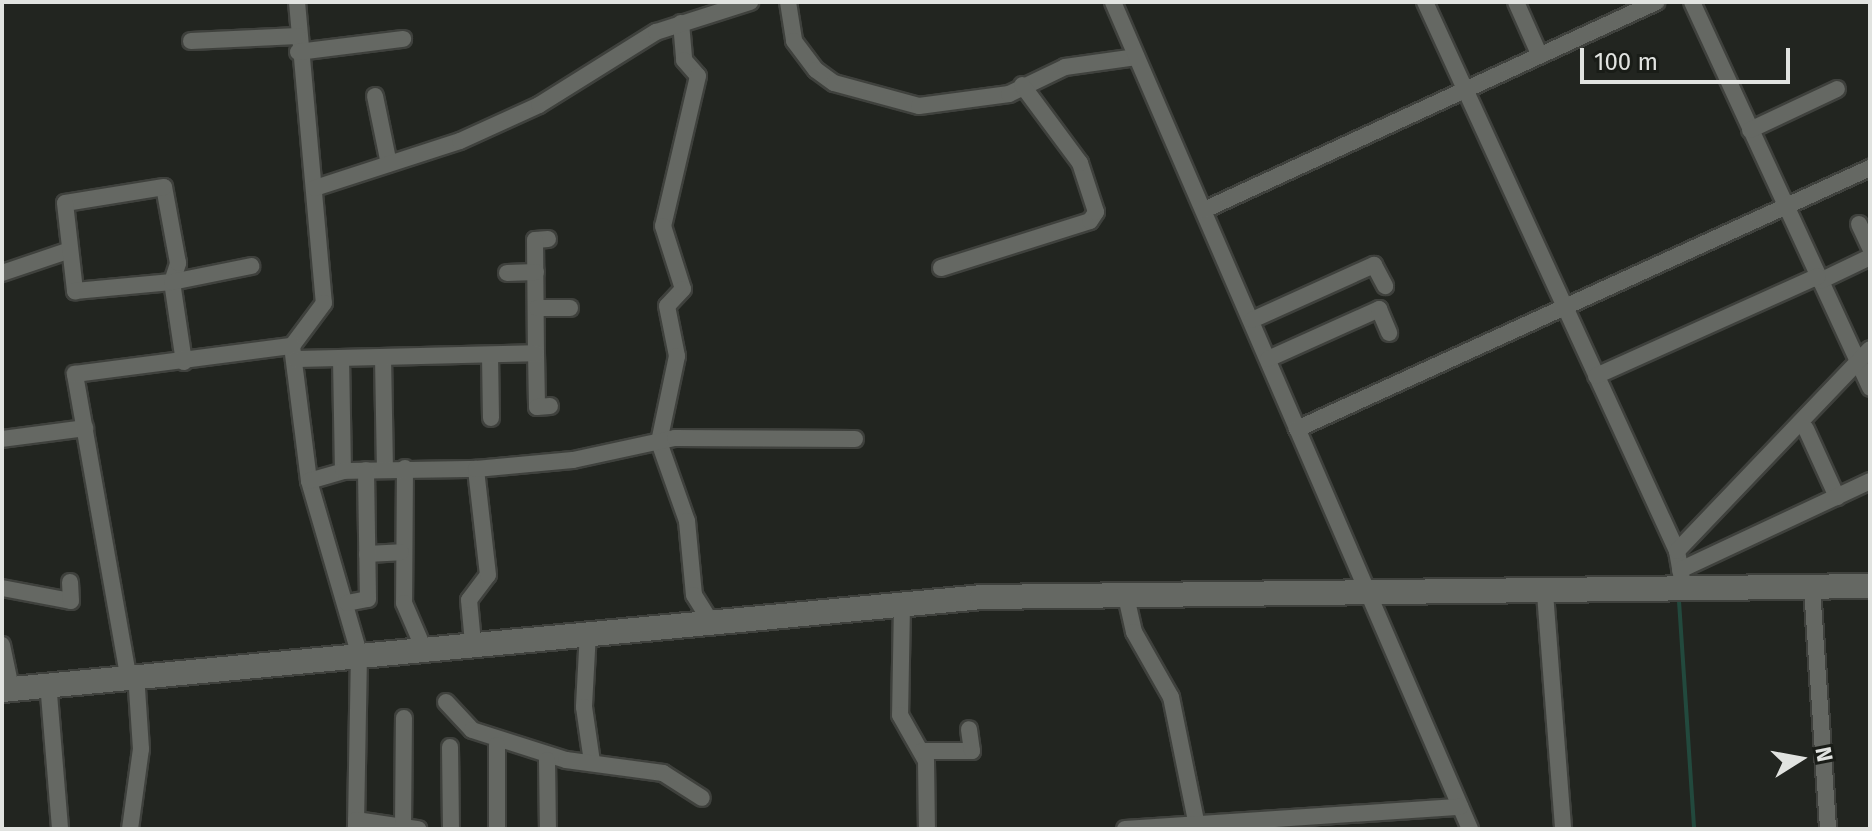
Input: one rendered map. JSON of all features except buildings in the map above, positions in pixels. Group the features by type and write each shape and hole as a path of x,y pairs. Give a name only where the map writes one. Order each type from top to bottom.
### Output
{"street":[{"path":"297,2 298,44 315,188 324,303 294,352 309,481 347,603 359,653 356,824 418,829"},
{"path":"315,188 389,164 539,105 637,41 681,23 750,2"},
{"path":"788,2 802,56 834,83 939,106 1022,85 1065,67 1136,57"},
{"path":"1113,2 1470,829"},
{"path":"1425,2 1677,551 1682,580"},
{"path":"1516,2 1539,54"},
{"path":"1204,210 1657,2"},
{"path":"1692,2 1870,388"},
{"path":"681,23 684,60 698,76 663,226 683,289 667,306 677,356 659,442 687,521 694,595 710,621"},
{"path":"191,41 298,44 403,39"},
{"path":"941,268 1090,221 1096,212 1080,163 1022,85"},
{"path":"1750,130 1837,89"},
{"path":"375,96 389,164"},
{"path":"1297,429 1870,168"},
{"path":"184,362 172,282 178,263 164,187 65,203 67,251 75,291 172,282 251,266"},
{"path":"1859,224 1870,248"},
{"path":"548,239 535,240 536,353 537,407 550,406"},
{"path":"2,273 67,251"},
{"path":"1596,376 1870,257"},
{"path":"1252,320 1374,265 1385,286"},
{"path":"507,273 536,272"},
{"path":"537,308 570,308"},
{"path":"1268,359 1379,309 1389,333"},
{"path":"1677,551 1870,349"},
{"path":"130,829 141,749 132,675 75,374 294,352 341,358 536,353"},
{"path":"490,355 491,418"},
{"path":"383,357 385,468"},
{"path":"341,358 343,471"},
{"path":"2,439 85,428"},
{"path":"1806,429 1837,497"},
{"path":"309,481 343,471 476,469 659,442 855,439"},
{"path":"405,468 401,552 404,603 423,647"},
{"path":"473,643 469,600 488,575 476,469"},
{"path":"347,603 368,599 366,470"},
{"path":"1682,580 1870,481"},
{"path":"367,554 401,552"},
{"path":"2,645 6,689 48,682 902,604 1125,592 1370,595 1545,593 1682,580 1812,587 1870,586"},
{"path":"2,588 71,601 70,582"},
{"path":"1812,587 1828,829"},
{"path":"1125,592 1134,632 1171,697 1196,821"},
{"path":"1545,593 1563,829"},
{"path":"902,604 900,715 922,751 927,829"},
{"path":"588,632 584,707 592,762"},
{"path":"48,682 60,756 60,829"},
{"path":"446,702 472,730 592,762 663,773 702,798"},
{"path":"403,828 404,718"},
{"path":"922,751 972,751 969,729"},
{"path":"497,745 497,829"},
{"path":"450,747 451,829"},
{"path":"547,760 548,829"},
{"path":"1126,829 1171,827 1196,821 1314,821 1457,801"}],"waterway":[{"path":"1679,601 1694,829"}]}
